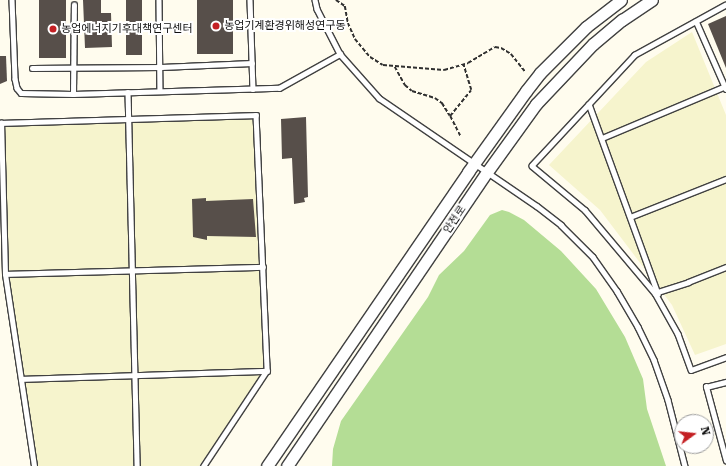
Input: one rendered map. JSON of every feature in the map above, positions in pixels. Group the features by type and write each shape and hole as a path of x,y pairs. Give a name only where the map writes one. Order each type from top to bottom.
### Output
{"street":[{"name":"안전로","path":"267,466 474,163 540,73 586,27 621,0"},
{"name":"안전로","path":"286,466 487,172 536,104 593,44 622,20 652,0"}],"lane":[{"path":"12,0 15,79 17,88 21,93 73,94 278,88 340,54"},
{"path":"159,0 160,91"},
{"path":"250,0 253,89"},
{"path":"316,0 317,9 340,54 379,98 531,202 561,225 592,257 617,291 654,360 668,400 686,466"},
{"path":"73,94 74,5"},
{"path":"656,292 585,210 532,166 634,55 726,5"},
{"path":"602,138 726,87 696,21"},
{"path":"32,68 74,69 252,63"},
{"path":"128,92 136,466"},
{"path":"589,104 656,292 678,334 691,370 726,357"},
{"path":"34,466 5,274 1,123 256,115 267,371 204,466"},
{"path":"630,217 726,179"},
{"path":"5,274 263,267"},
{"path":"656,292 688,282 726,267"},
{"path":"21,379 267,371"},
{"path":"726,382 706,387 726,461"},
{"path":"720,439 726,438"}],"path":[{"path":"336,0 345,6 348,23 355,39 370,57 383,65 444,70 463,64 483,55 495,47 501,48 511,54 525,71"},
{"path":"450,116 471,90 463,64"},
{"path":"394,67 398,70 399,76 405,85 412,91 435,98 442,103 460,136"}],"shaded area":[{"path":"692,32 726,115 726,344 695,355 672,305 600,210 549,165 646,62"},
{"path":"256,115 267,371 199,466 34,466 5,274 1,123"}],"green space":[{"path":"502,210 524,220 561,251 596,289 625,337 643,379 647,409 666,466 332,466 333,449 341,421 428,297 439,275 464,251 490,215"}],"building":[{"name":"농업에너지기후대책연구센터","path":"39,0 66,0 66,58 39,58"},
{"path":"83,0 101,0 101,13 111,13 112,47 85,48"},
{"path":"126,0 142,0 142,55 126,55"},
{"name":"농업기계환경위해성연구동","path":"197,0 233,0 233,54 197,54"},
{"path":"726,16 726,68 708,24"},
{"path":"0,56 6,56 7,81 0,84"},
{"path":"306,117 308,197 304,198 305,202 294,204 292,158 282,159 281,119"},
{"path":"206,198 206,201 253,199 256,237 207,236 207,240 193,237 192,199"}],"place":[{"name":"농업기계환경위해성연구동","path":"216,26"},
{"name":"농업에너지기후대책연구센터","path":"53,29"}]}
